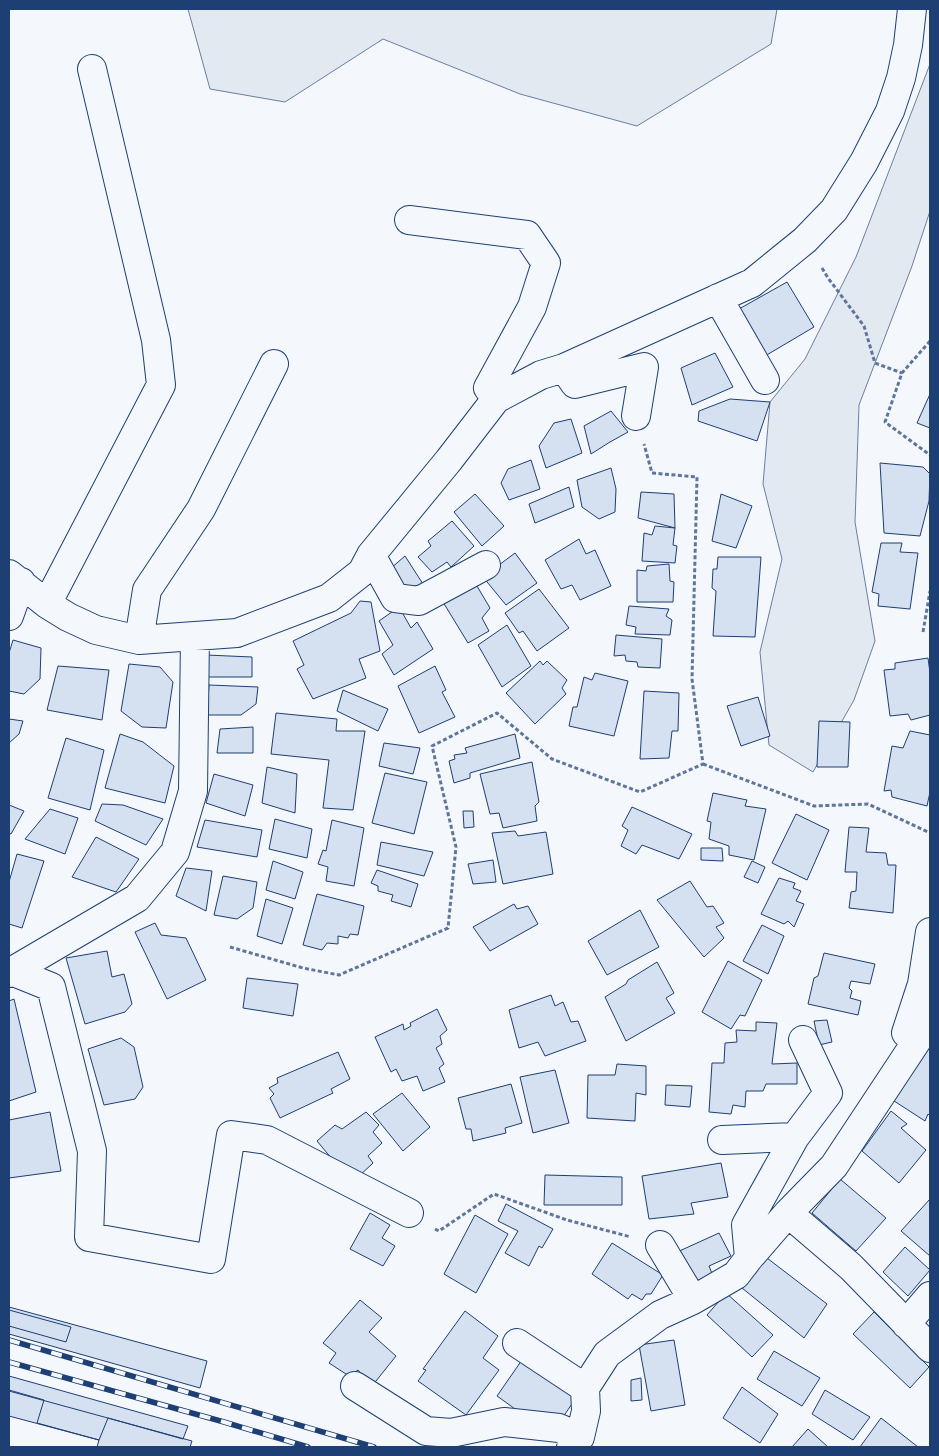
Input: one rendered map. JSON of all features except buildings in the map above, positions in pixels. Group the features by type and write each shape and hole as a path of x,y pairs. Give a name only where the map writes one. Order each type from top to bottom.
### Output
{"street":[{"path":"15,578 68,618 96,630 139,640 237,633 329,598 362,572 372,554 496,399 541,375 564,368 752,283 805,240 834,210 864,162 890,111 902,78 912,9"},
{"path":"47,604 161,385 156,340 92,69"},
{"path":"409,220 527,235 546,263 532,307 488,388 496,399"},
{"path":"718,298 765,380"},
{"path":"139,640 147,590 201,509 274,364"},
{"path":"564,368 574,384 644,366 636,416"},
{"path":"372,554 395,598 419,601 486,564"},
{"path":"9,616 15,578"},
{"path":"10,972 137,898 175,852 193,791 195,636"},
{"path":"918,1039 906,1033 922,984 930,932"},
{"path":"10,972 51,987 92,1151 89,1237 211,1259 231,1135 267,1140 409,1213"},
{"path":"355,1386 426,1431 451,1433 504,1422 559,1428 575,1442 586,1411 585,1388 607,1354 660,1315 693,1300 736,1275 788,1213 834,1166 918,1039 930,1012"},
{"path":"749,1258 746,1225 795,1137 828,1092 803,1040"},
{"path":"722,1140 795,1137"},
{"path":"788,1213 851,1267 930,1348"},
{"path":"660,1245 693,1300"},
{"path":"906,1324 930,1296"},
{"path":"517,1343 585,1388"}],"path":[{"path":"805,240 828,278 864,326 875,363 902,373"},
{"path":"930,341 902,373 885,422 930,455"},
{"path":"636,416 652,473 697,476 692,679 703,764"},
{"path":"923,632 930,590"},
{"path":"230,947 304,968 339,975 448,928 456,847 432,746 496,713 552,758 640,792 703,764 814,806 868,804 930,833"},
{"path":"409,1213 439,1231 494,1194 567,1220 660,1245"}],"shaded area":[{"path":"188,9 777,9 771,44 637,126 520,94 383,39 285,102 210,89"},
{"path":"930,64 930,211 912,266 859,405 855,522 875,641 854,700 813,772 769,745 760,652 782,559 763,484 770,402 805,359 856,257"}],"railway":[{"path":"9,1340 374,1447"},
{"path":"9,1362 308,1447"}]}
